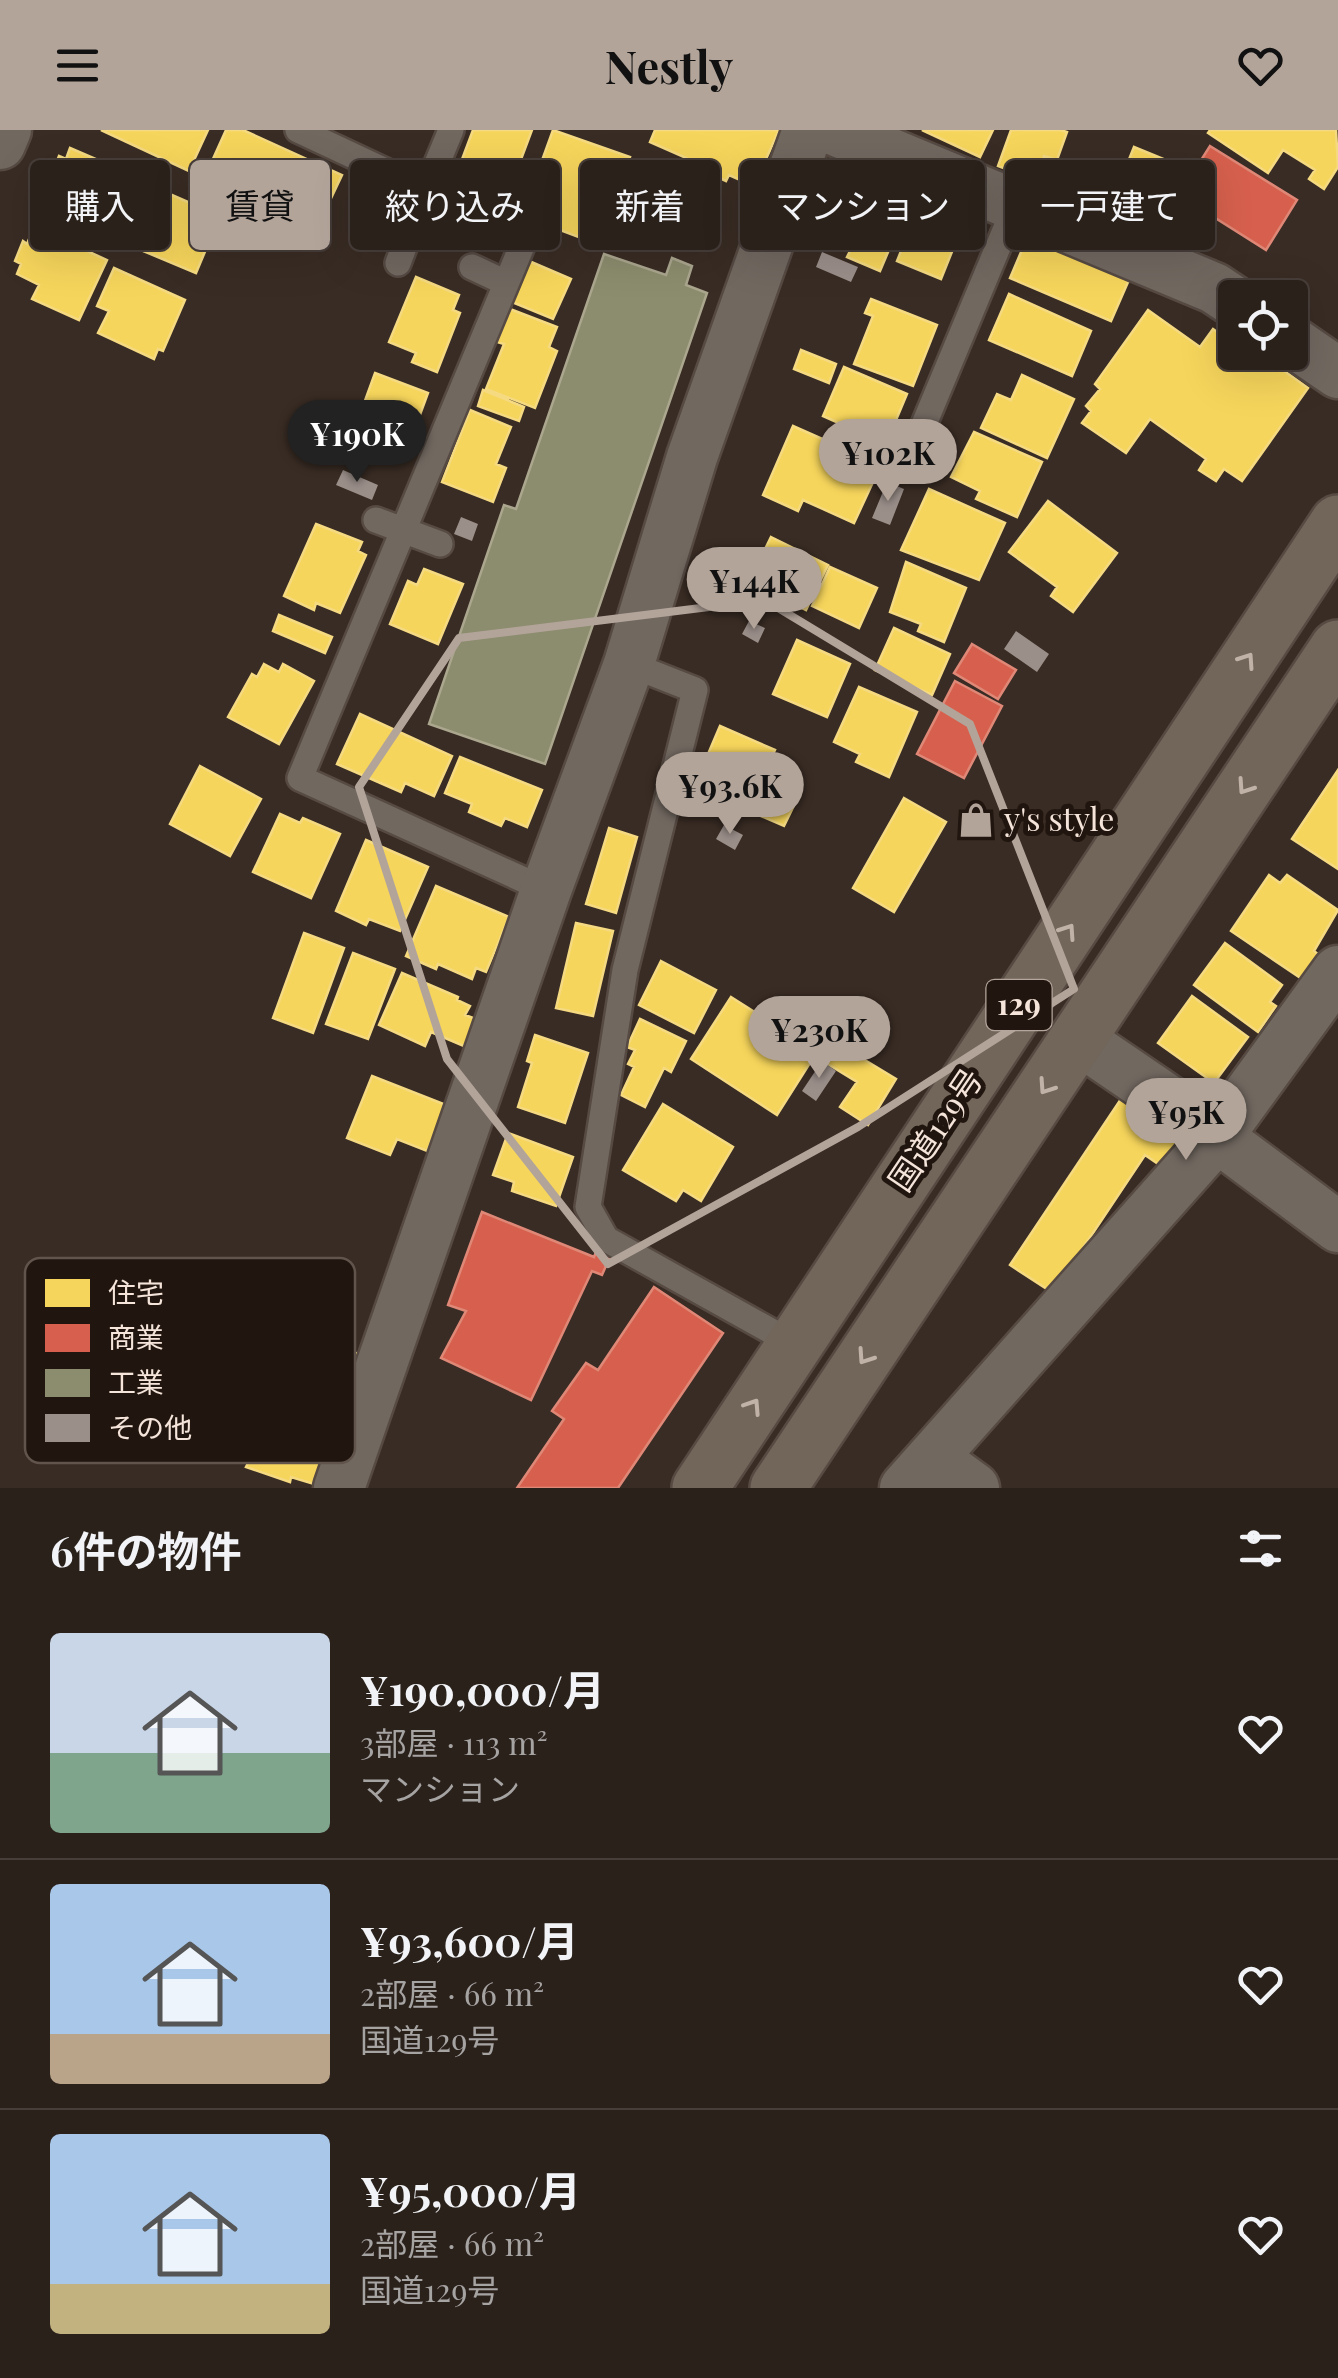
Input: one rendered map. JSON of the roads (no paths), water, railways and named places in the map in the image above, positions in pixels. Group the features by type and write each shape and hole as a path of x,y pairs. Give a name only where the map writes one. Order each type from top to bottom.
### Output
{"highway":[{"name":"国道129号","path":"700,1488 1338,523"},
{"name":"国道129号","path":"778,1488 1338,648"}],"street":[{"path":"0,144 6,130"},
{"path":"355,1442 546,890 629,664 704,422 808,130"},
{"path":"834,130 1005,200"},
{"path":"1124,250 1218,291"},
{"path":"1308,352 1338,372"},
{"path":"974,1488 919,1473 1218,1136 1338,971"},
{"path":"1078,1039 1338,1226"},
{"path":"339,1488 348,1463"}],"lane":[{"path":"298,130 362,160"},
{"path":"439,160 452,130"},
{"path":"907,465 1005,230"},
{"path":"398,263 403,250"},
{"path":"300,778 520,250"},
{"path":"472,267 506,283"},
{"path":"376,520 440,544"},
{"path":"629,664 695,690 625,970 588,1207 606,1239 794,1344"},
{"path":"274,778 285,782 300,778 546,890"}],"place":[{"name":"y's style","path":"976,820"}]}
